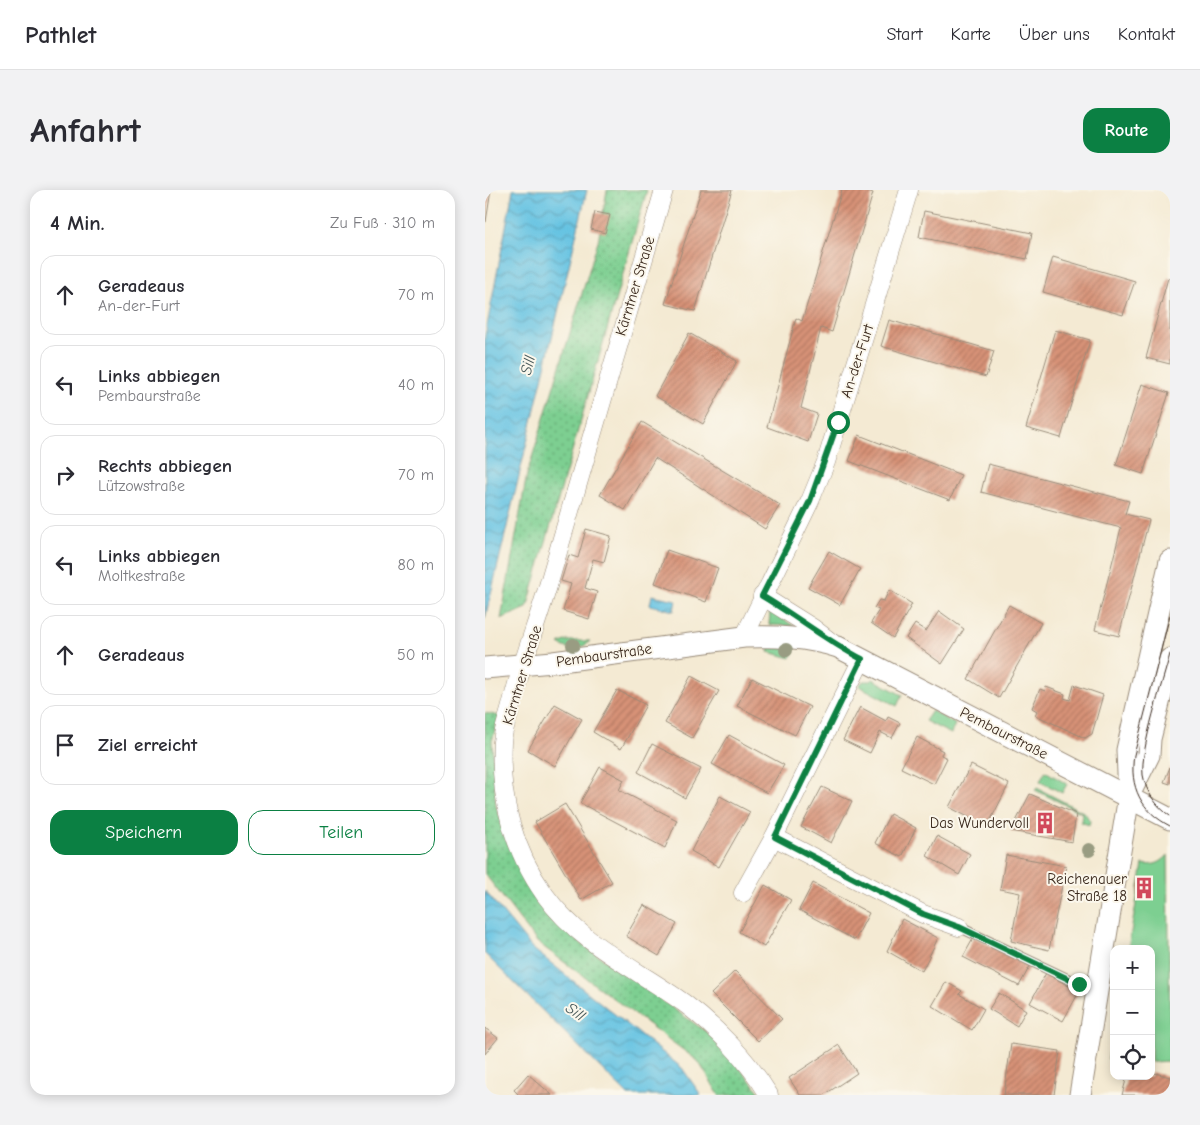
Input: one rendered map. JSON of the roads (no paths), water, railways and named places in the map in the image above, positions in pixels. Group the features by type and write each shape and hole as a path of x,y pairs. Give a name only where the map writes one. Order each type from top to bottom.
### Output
{"street":[{"name":"Kärntner Straße","path":"664,190 538,619 522,665 502,743 505,803 513,836 528,867 545,895 580,933 616,960 684,1003 719,1032 769,1095"},
{"name":"An-der-Furt","path":"743,637 810,501 826,462 909,190"},
{"path":"1079,1095 1129,796 1127,750 1170,561"},
{"name":"Pembaurstraße","path":"762,596 813,628 838,647"},
{"name":"Pembaurstraße","path":"487,667 522,665 743,637 810,638 838,647 1170,818"},
{"path":"743,893 775,837 862,659"},
{"path":"1129,796 1149,755 1150,739 1170,659"},
{"path":"775,837 923,914 959,927"}],"lane":[{"path":"959,927 1081,985"}],"water":[{"name":"Sill","path":"513,190 587,190 485,619 485,336"},
{"path":"652,595 676,600 674,611 650,605"},
{"name":"Sill","path":"485,891 532,948 682,1068 701,1095 628,1095 485,954"}],"tram line":[{"path":"1170,615 1134,755 1133,767 1133,777 1139,797 1151,813 1170,826"},
{"path":"1170,654 1148,732 1143,763 1143,775 1152,798 1170,816"}],"place":[{"name":"Das Wundervoll","path":"1045,823"},
{"name":"Reichenauer Straße 18","path":"1144,888"}]}
